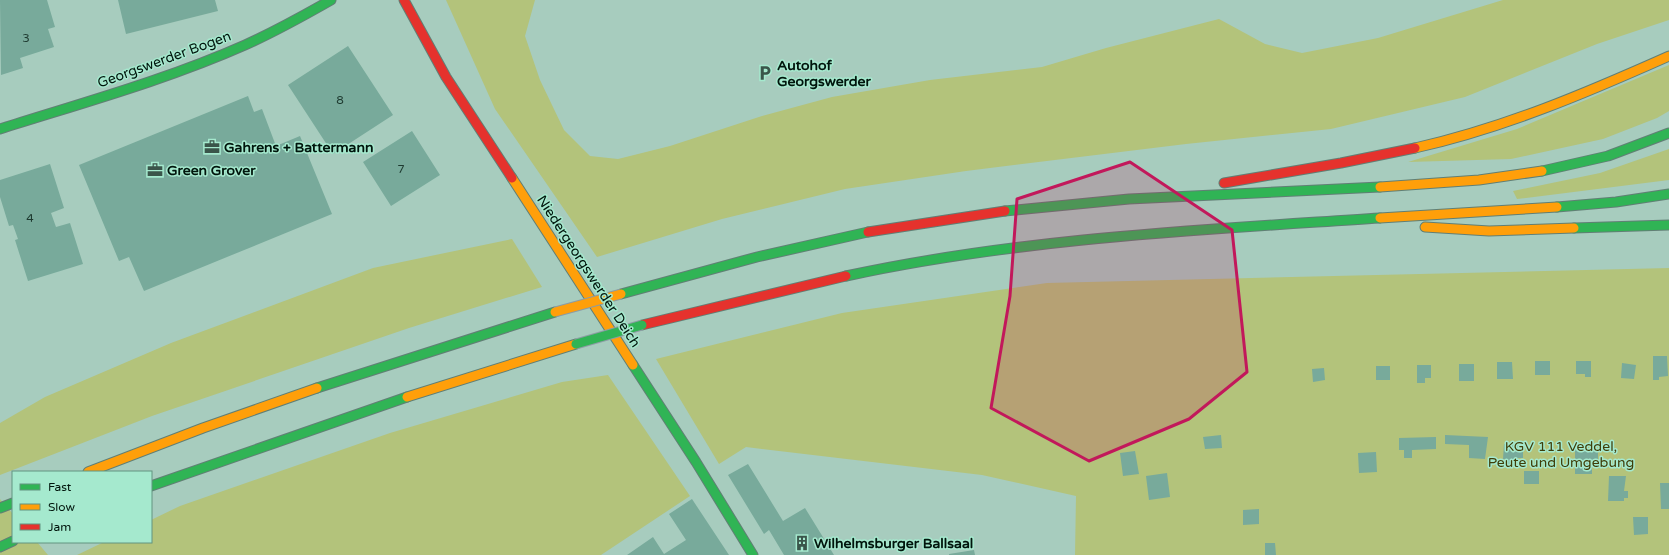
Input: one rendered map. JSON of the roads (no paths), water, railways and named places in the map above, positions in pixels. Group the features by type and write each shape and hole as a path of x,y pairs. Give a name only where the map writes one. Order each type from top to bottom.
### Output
{"main road":[{"name":"Georgswerder Bogen","path":"0,130 136,86 219,56 246,45 331,0"},
{"name":"Niedergeorgswerder Deich","path":"404,0 446,76 696,462 753,555"},
{"path":"1116,200 1311,170 1425,146 1532,114 1669,56"},
{"path":"91,471 168,441 388,363 555,312 766,255 840,238 915,224 1015,209 1116,200 1317,191 1476,180 1578,165 1625,151 1669,133"},
{"path":"152,486 397,400 576,344 642,325 837,277 924,260 992,249 1071,240 1567,206 1669,194"},
{"path":"1326,222 1404,226"},
{"path":"1419,227 1489,231 1669,224"},
{"path":"0,508 12,503"},
{"path":"0,547 12,541"}],"place":[{"name":"Autohof Georgswerder","path":"765,73"},
{"name":"Gahrens + Battermann","path":"212,147"},
{"name":"Green Grover","path":"155,170"},
{"name":"Wilhelmsburger Ballsaal","path":"802,543"}],"park label":[{"name":"KGV 111 Veddel, Peute und Umgebung","path":"1561,454"}]}
